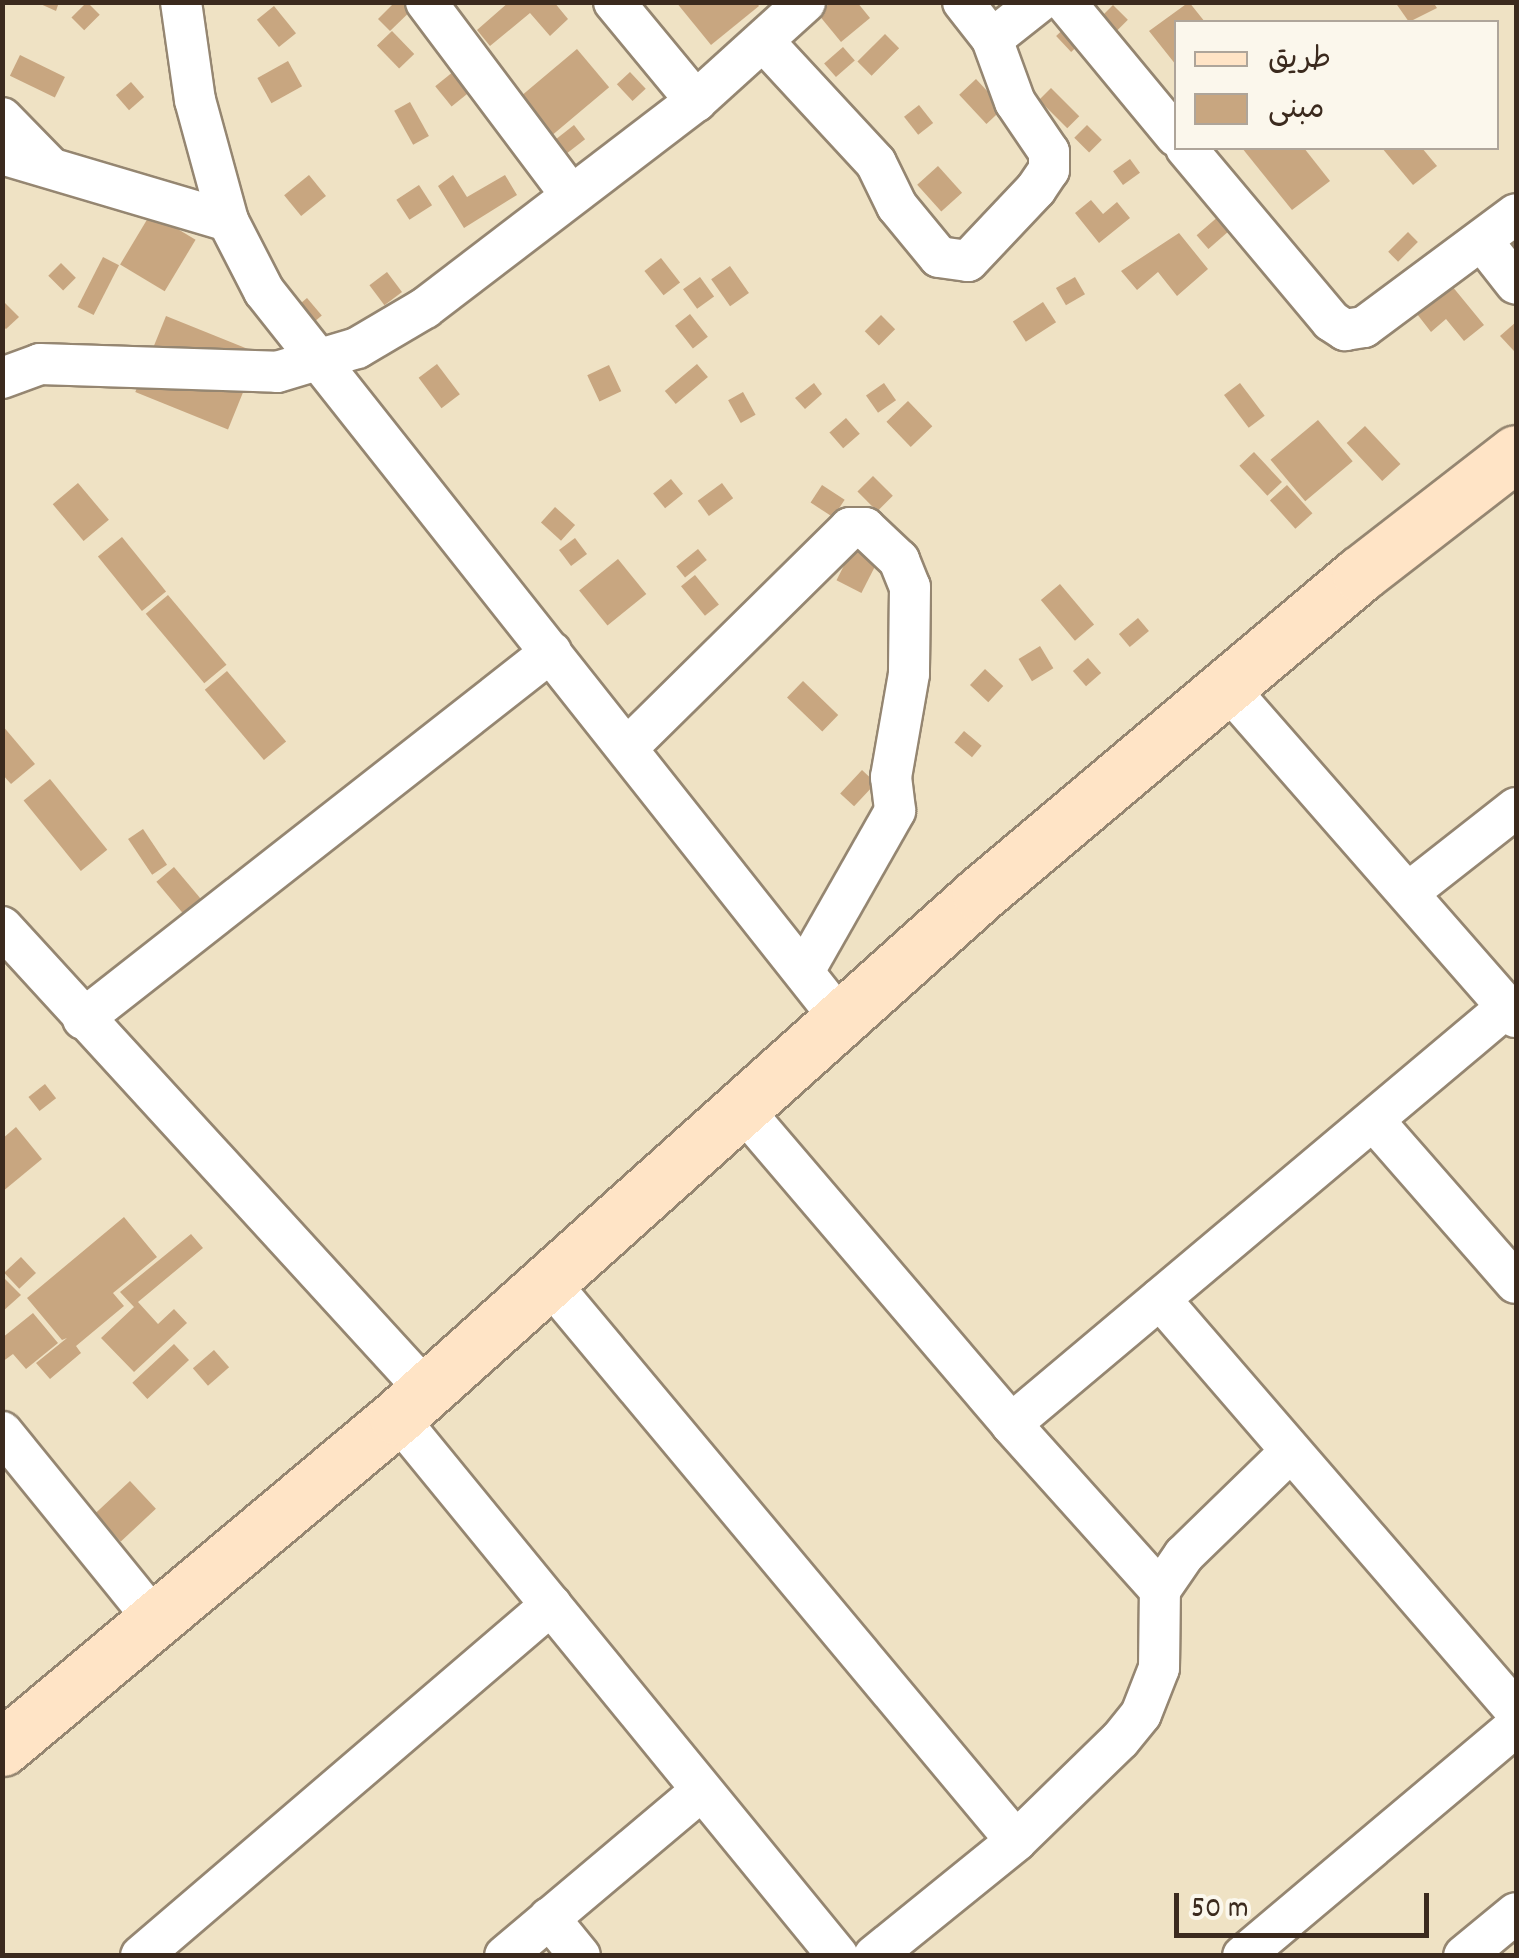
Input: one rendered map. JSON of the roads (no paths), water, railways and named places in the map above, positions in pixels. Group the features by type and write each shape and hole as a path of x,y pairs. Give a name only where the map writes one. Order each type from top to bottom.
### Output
{"street":[{"path":"181,2 195,100 228,221 264,291 318,365 628,747 842,1021"},
{"path":"426,2 571,195"},
{"path":"614,2 696,101"},
{"path":"5,371 40,364 199,374 318,365 425,308 696,101 765,43 806,2"},
{"path":"765,43 876,163 897,206 938,257 968,261 1049,170 1049,152 1015,102 992,39 964,2"},
{"path":"992,39 1039,2"},
{"path":"1065,2 1174,134"},
{"path":"2,118 54,171"},
{"path":"1188,150 1331,322 1346,330 1364,327 1516,214"},
{"path":"2,154 228,221"},
{"path":"1482,242 1516,284"},
{"path":"2,1748 412,1403 1226,686 1516,453"},
{"path":"628,747 850,528 865,528 899,560 910,587 909,674 891,777 895,811 804,971"},
{"path":"84,1019 550,652"},
{"path":"1011,1424 1374,1121 1512,1012 1226,686"},
{"path":"1409,892 1516,808"},
{"path":"2,926 412,1403 550,1605 838,1956"},
{"path":"744,1111 1011,1424 1160,1590"},
{"path":"1374,1121 1516,1283"},
{"path":"549,1282 1016,1841"},
{"path":"1160,1299 1516,1712"},
{"path":"874,1956 1016,1841 1141,1714 1159,1668 1160,1590 1184,1556 1290,1452"},
{"path":"10,1456 155,1620"},
{"path":"140,1956 550,1605"},
{"path":"1243,1956 1516,1726"},
{"path":"505,1956 701,1791"},
{"path":"1464,1956 1516,1913"},
{"path":"548,1918 580,1956"}]}
